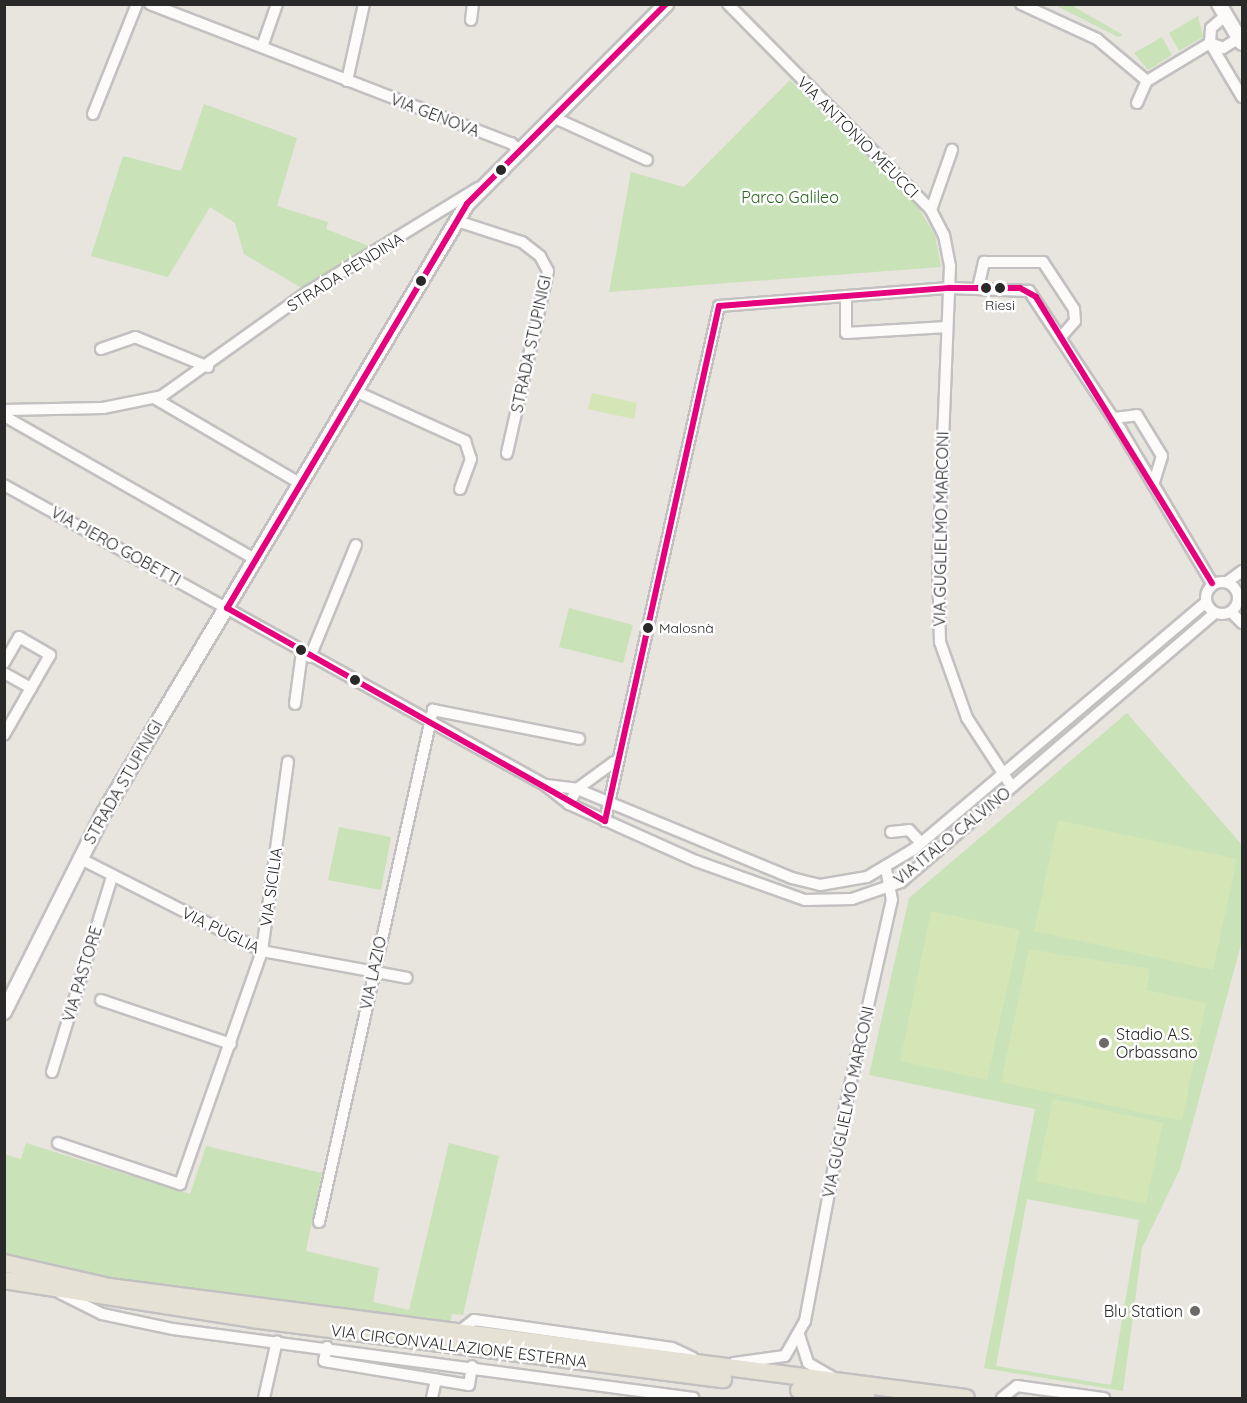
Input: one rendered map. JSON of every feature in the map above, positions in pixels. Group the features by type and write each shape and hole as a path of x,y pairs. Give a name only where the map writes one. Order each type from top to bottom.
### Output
{"main road":[{"name":"VIA CIRCONVALLAZIONE ESTERNA","path":"4,1263 110,1287 966,1398"},
{"name":"VIA CIRCONVALLAZIONE ESTERNA","path":"4,1280 52,1289 867,1398"}],"street":[{"path":"93,114 137,4"},
{"name":"VIA GENOVA","path":"150,4 511,143 521,152"},
{"path":"262,47 278,4"},
{"path":"347,81 364,4"},
{"path":"471,20 473,4"},
{"name":"STRADA STUPINIGI","path":"4,1012 8,998 79,858 357,392 456,221 486,183 521,152 666,4"},
{"name":"VIA ANTONIO MEUCCI","path":"728,4 931,210 949,249 950,288"},
{"path":"1021,4 1097,39 1148,81"},
{"path":"1137,103 1148,81 1210,44 1223,48 1241,41 1222,10 1211,28 1210,44 1242,97"},
{"path":"555,118 647,160"},
{"path":"931,210 952,150"},
{"name":"STRADA PENDINA","path":"4,410 103,408 154,398 208,367 308,292 486,183"},
{"name":"STRADA STUPINIGI","path":"456,221 522,242 540,256 548,271 507,453"},
{"path":"978,288 984,262 1043,262 1074,309 1075,321 1062,336"},
{"path":"605,820 611,804 614,762 719,306 950,288 1029,291 1062,336 1114,418 1212,584 1206,602 1215,613 1231,612 1242,623"},
{"name":"VIA GUGLIELMO MARCONI","path":"950,288 947,327 940,642 962,708 1012,787"},
{"path":"846,296 846,333 947,327"},
{"path":"101,349 135,337 208,367"},
{"path":"357,392 465,441 471,459 460,489"},
{"path":"154,398 301,484"},
{"path":"1114,418 1137,415 1162,456 1152,485"},
{"path":"4,416 256,560"},
{"name":"VIA PIERO GOBETTI","path":"4,484 227,608"},
{"path":"295,704 306,655 356,545"},
{"path":"1212,584 1227,582 1242,571"},
{"path":"1227,582 1240,593 1231,612"},
{"name":"VIA ITALO CALVINO","path":"545,785 577,789 792,879 829,884 886,870 1206,602"},
{"name":"VIA ITALO CALVINO","path":"227,608 427,723 545,785 570,804 805,900 852,899 893,886 1215,613"},
{"path":"4,663 19,637 50,655 4,735"},
{"path":"4,674 31,688"},
{"path":"427,723 433,710 579,739"},
{"name":"VIA LAZIO","path":"319,1222 427,723"},
{"name":"VIA SICILIA","path":"58,1143 180,1184 262,951 288,762"},
{"path":"570,804 577,789 614,762"},
{"name":"VIA ITALO CALVINO","path":"891,832 909,830 921,843"},
{"name":"VIA PUGLIA","path":"79,858 112,877 262,951 407,978"},
{"path":"886,870 893,886"},
{"name":"VIA PASTORE","path":"52,1072 112,877"},
{"name":"VIA GUGLIELMO MARCONI","path":"775,1360 785,1356 799,1335 810,1305 838,1139 893,886"},
{"path":"101,1000 231,1044"},
{"name":"VIA CIRCONVALLAZIONE ESTERNA","path":"52,1289 102,1314 277,1341 693,1398"},
{"path":"799,1335 808,1363 845,1384"},
{"path":"264,1398 277,1341"},
{"name":"VIA CIRCONVALLAZIONE ESTERNA","path":"327,1347 324,1361 469,1385 472,1366"},
{"name":"VIA CIRCONVALLAZIONE ESTERNA","path":"708,1366 775,1360"},
{"path":"432,1398 436,1379"},
{"path":"1002,1398 1017,1386 1104,1398"}],"green space":[{"path":"1055,5 1071,5 1123,35 1118,37"},
{"path":"1198,16 1203,37 1179,51 1169,33"},
{"path":"1162,37 1172,55 1148,70 1134,53"},
{"name":"Parco Galileo","path":"790,80 917,206 935,235 941,267 609,292 631,172 684,187"},
{"path":"204,104 297,138 277,206 328,222 326,229 376,249 305,290 244,254 235,223 210,207 168,277 91,256 123,156 181,171"},
{"path":"592,393 637,403 634,419 588,409"},
{"path":"569,608 633,625 623,663 559,647"},
{"path":"1127,713 1242,845 1242,941 1180,1169 1142,1248 1123,1391 984,1368 1035,1109 869,1075 909,898","holes":["1029,950 1150,969 1146,990","1027,1199 1139,1220 1111,1385 996,1366"]},
{"path":"1058,820 1237,859 1213,970 1034,931"},
{"path":"339,827 391,837 381,890 328,880"},
{"path":"931,911 1020,930 987,1080 900,1061"},
{"name":"Stadio A.S. Orbassano","path":"1029,949 1150,969 1146,990 1206,1003 1182,1121 1001,1082"},
{"path":"1053,1099 1163,1123 1146,1204 1036,1181"},
{"path":"26,1143 190,1194 206,1146 322,1173 306,1251 379,1268 373,1302 409,1310 449,1143 499,1156 463,1315 452,1314 450,1326 109,1281 5,1257 4,1154 21,1159"}],"transit line":[{"path":"666,4 467,204 227,608 605,821 719,306 949,288 1020,288 1036,297 1212,583"}],"place":[{"name":"Riesi","path":"1000,288"},
{"name":"Malosnà","path":"648,628"},
{"name":"Stadio A.S. Orbassano","path":"1104,1043"},
{"name":"Blu Station","path":"1195,1311"}]}
